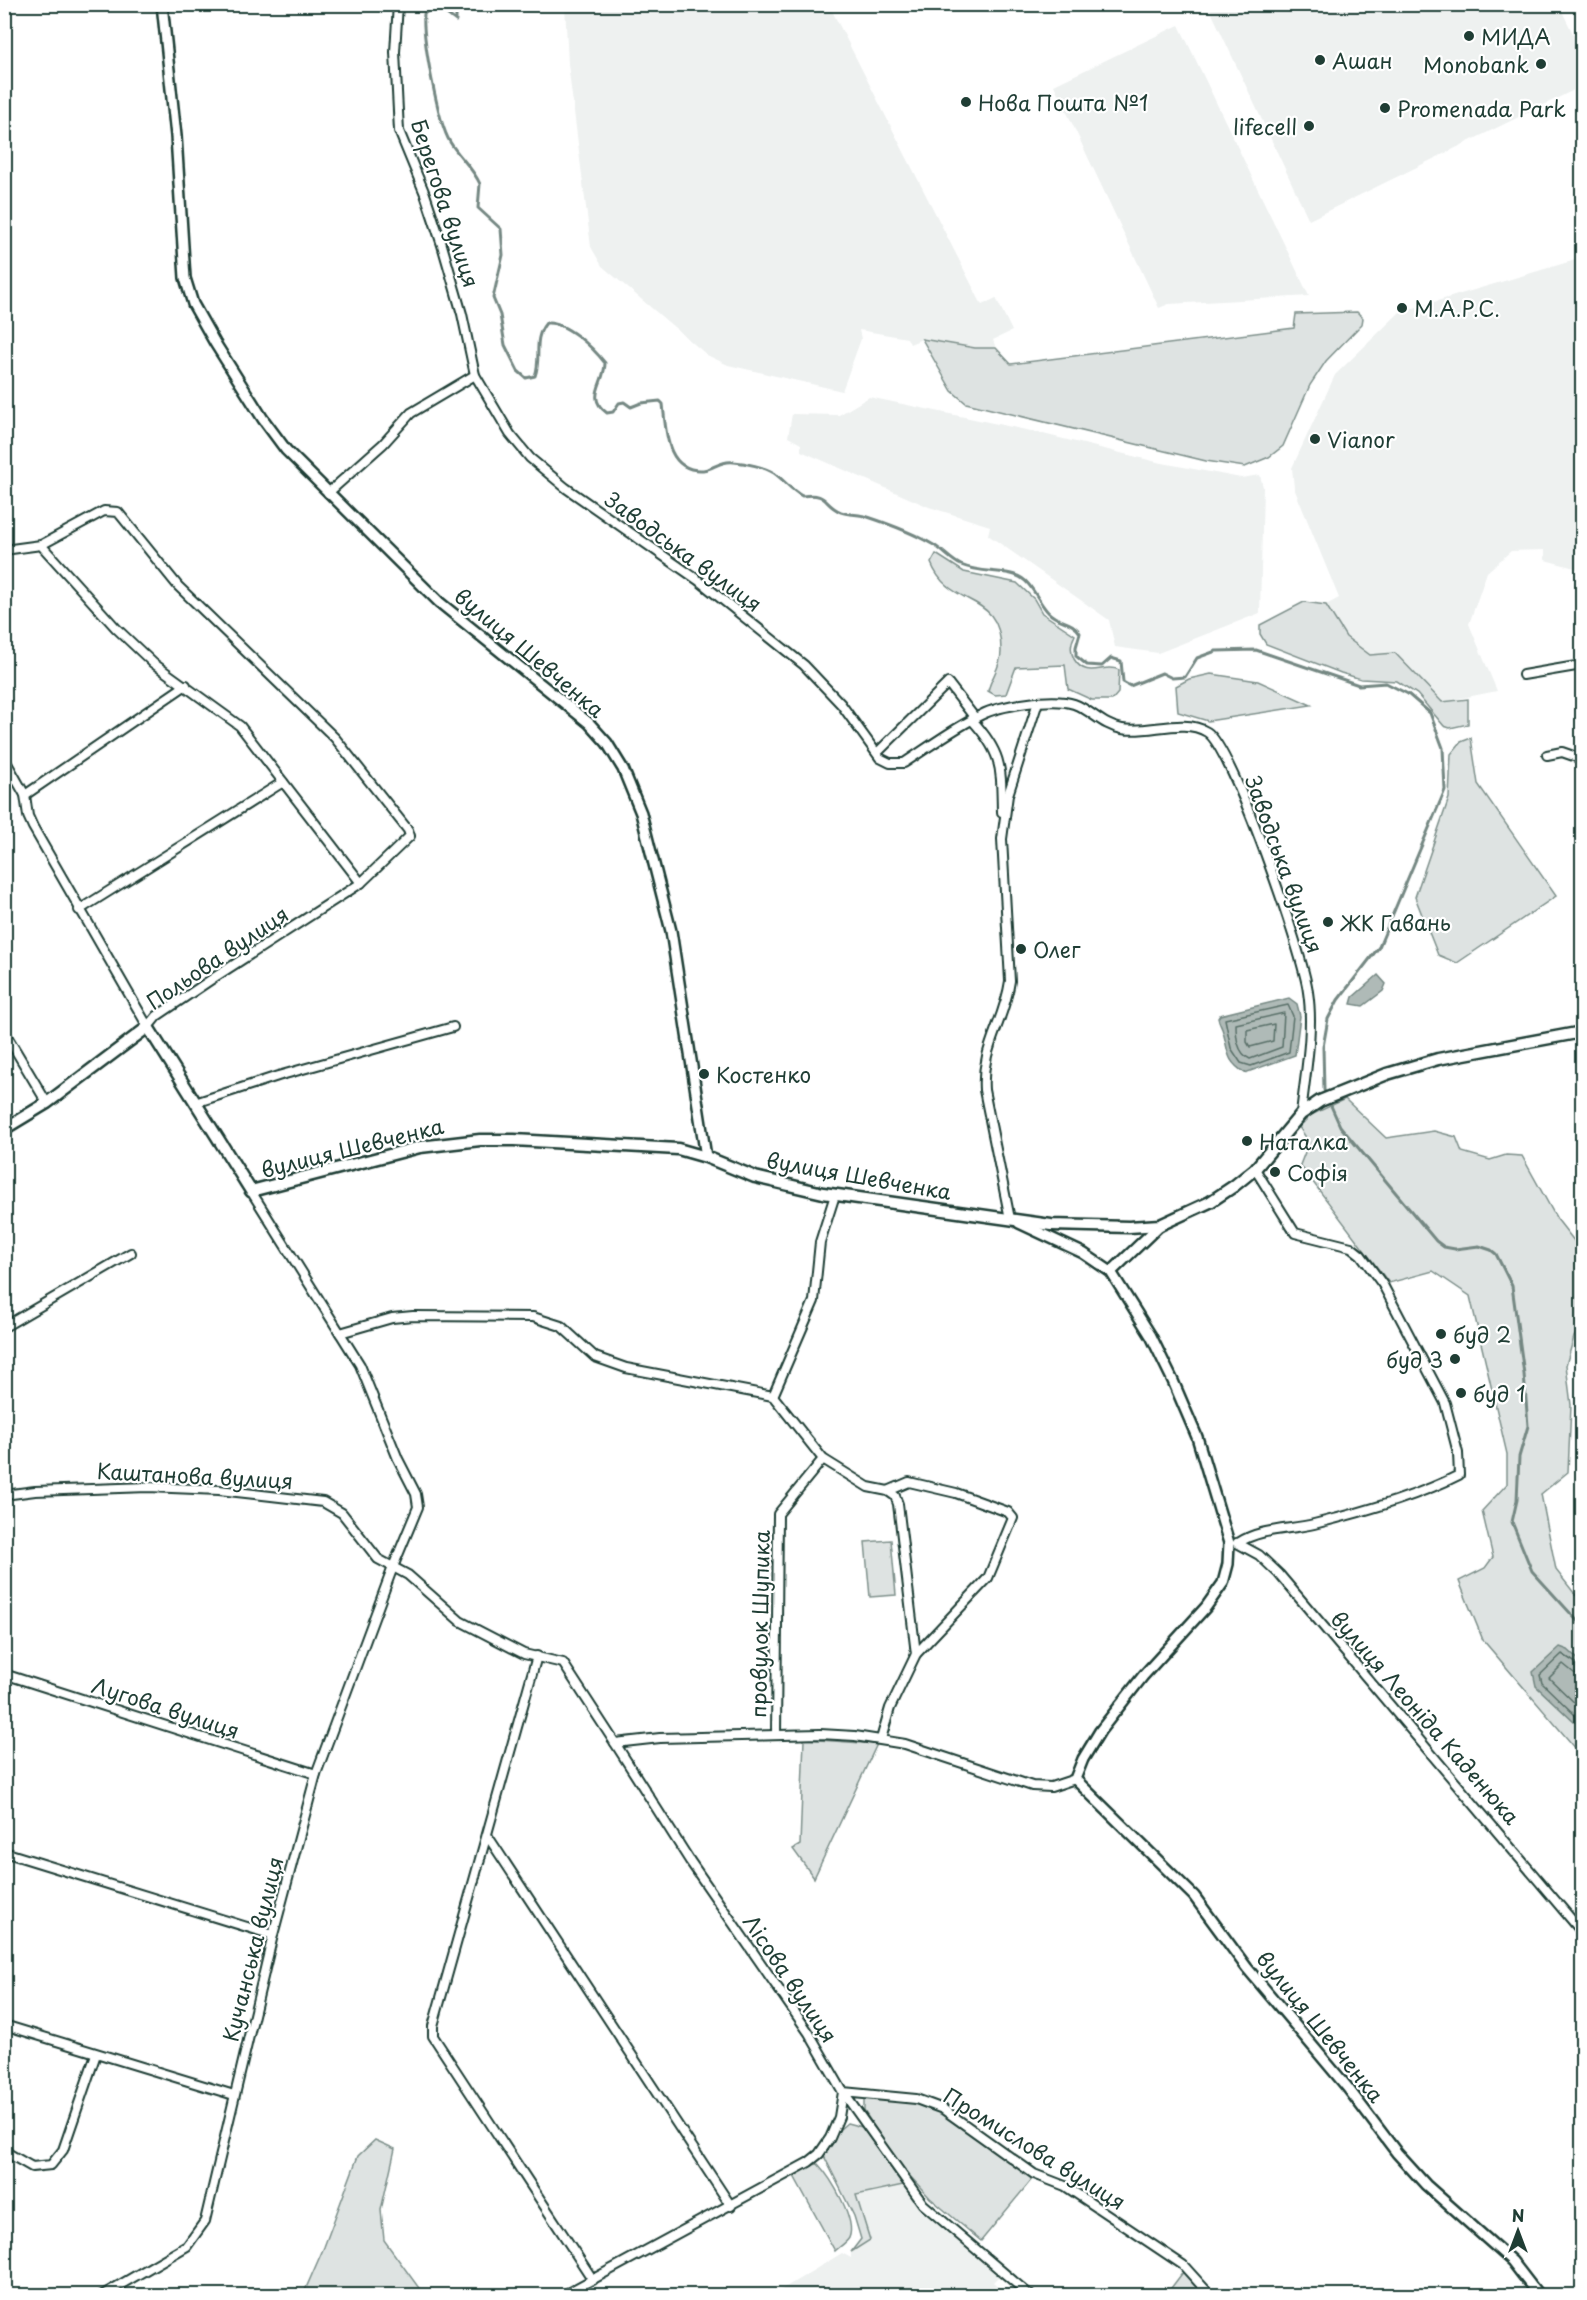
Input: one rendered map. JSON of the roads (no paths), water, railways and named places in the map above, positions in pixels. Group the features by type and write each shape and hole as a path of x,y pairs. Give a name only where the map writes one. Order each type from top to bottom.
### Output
{"main road":[{"path":"4,1129 47,1103 148,1027 251,1191"},
{"name":"вулиця Шевченка","path":"251,1191 420,1147 480,1140 662,1147 706,1157 735,1170 771,1181 835,1195 1051,1225 1096,1227 1160,1225 1210,1202 1255,1169 1301,1114 1320,1101 1438,1059 1582,1032"}],"street":[{"name":"вулиця Шевченка","path":"162,4 176,136 182,254 185,278 193,304 263,419 286,450 439,602 575,710 607,743 623,770 641,813 671,931 706,1157"},
{"name":"Берегова вулиця","path":"398,4 394,52 399,131 442,245 462,314 476,375"},
{"path":"328,493 383,444 411,413 476,375"},
{"name":"Заводська вулиця","path":"476,375 510,434 530,458 566,488 698,580 804,665 842,704 877,753 890,763 904,763 982,714 1038,702 1074,704 1095,718 1121,729 1195,727 1207,732 1217,741 1242,797 1302,960 1310,1013 1301,1114"},
{"name":"Польова вулиця","path":"4,758 25,795 27,816 148,1027 157,1016 361,883 409,838 408,830 335,738 212,621 151,554 123,516 111,511 94,516 41,545"},
{"path":"4,550 41,545 116,628 153,663 240,726 361,883"},
{"path":"1523,675 1582,665"},
{"path":"877,753 948,683 995,747 1000,762 1010,981 1007,1001 988,1049 983,1070 984,1090 1010,1219"},
{"path":"25,795 186,685"},
{"path":"1002,839 1008,795 1038,702"},
{"path":"1547,755 1562,752 1582,759"},
{"path":"79,910 283,782"},
{"path":"195,1103 278,1076 453,1026"},
{"path":"4,1031 47,1103"},
{"path":"1234,1543 1251,1535 1313,1524 1368,1509 1459,1475 1458,1453 1445,1403 1383,1285 1361,1255 1351,1247 1295,1233 1255,1169"},
{"name":"вулиця Шевченка","path":"251,1191 368,1380 398,1459 418,1502 417,1514 393,1568"},
{"path":"773,1396 814,1301 820,1242 835,1195"},
{"name":"вулиця Шевченка","path":"1010,1219 1083,1253 1111,1272 1150,1336 1173,1380 1197,1437 1234,1543 1222,1583 1206,1607 1143,1676 1100,1731 1083,1759 1075,1779 1194,1896 1247,1968 1347,2086 1397,2153 1426,2185 1512,2261 1539,2295"},
{"name":"вулиця Шевченка","path":"1111,1272 1160,1225"},
{"path":"4,1327 131,1253"},
{"path":"340,1333 402,1317 533,1317 561,1326 595,1357 626,1368 773,1396 823,1459 868,1487 888,1491 895,1496 898,1504 916,1654"},
{"name":"провулок Шупика","path":"776,1734 778,1514 823,1459"},
{"path":"881,1739 890,1708 916,1654 988,1578 1013,1518 1008,1512 956,1493 909,1482 888,1491"},
{"name":"Каштанова вулиця","path":"4,1495 68,1489 148,1487 219,1490 308,1499 333,1506 378,1559 408,1575 460,1622 506,1646 537,1656"},
{"name":"вулиця Леоніда Каденюка","path":"1234,1543 1258,1555 1279,1574 1582,1932"},
{"name":"Кучанська вулиця","path":"101,2295 187,2246 198,2234 210,2206 273,1935 316,1774 393,1568"},
{"path":"537,1656 433,2026 433,2036 593,2280"},
{"name":"Лісова вулиця","path":"537,1656 563,1663 690,1861 809,2032 843,2092"},
{"name":"Лугова вулиця","path":"4,1674 316,1774"},
{"path":"615,1743 660,1738 820,1734 881,1739 905,1744 982,1772 1032,1786 1051,1787 1075,1779"},
{"path":"487,1835 731,2206"},
{"path":"4,1852 273,1935"},
{"path":"4,2025 234,2095"},
{"path":"4,2151 32,2167 51,2166 63,2150 96,2054"},
{"path":"562,2295 731,2206 819,2154 830,2138 839,2117 843,2092"},
{"path":"843,2092 923,2204 1031,2295"},
{"name":"Промислова вулиця","path":"843,2092 916,2099 943,2109 1034,2174 1065,2186 1183,2265 1211,2295"}],"water":[{"path":"1378,975 1386,984 1383,991 1363,1006 1351,1004 1353,997"},
{"path":"1289,998 1297,1004 1300,1016 1295,1055 1245,1073 1231,1060 1218,1018 1220,1015"},
{"path":"1560,1647 1568,1650 1582,1663 1582,1723 1574,1722 1536,1686 1533,1672"}],"waterway":[{"path":"456,4 456,21 435,5 424,14 432,80 445,132 480,184 478,208 501,229 503,255 493,298 500,315 505,345 518,371 526,378 535,376 539,336 546,323 562,326 586,343 605,363 597,401 607,413 613,412 619,403 624,402 631,407 641,403 660,401 663,404 670,448 682,464 691,469 703,470 729,462 760,467 774,473 802,496 821,497 841,512 865,516 909,532 936,546 961,565 1009,573 1021,578 1026,581 1052,616 1073,626 1080,633 1076,656 1087,665 1102,666 1111,658 1121,661 1123,682 1130,686 1162,673 1172,678 1185,677 1197,658 1216,651 1256,650 1359,685 1386,683 1408,694 1430,713 1443,748 1445,790 1379,947 1338,1000 1328,1019 1323,1047 1324,1090 1340,1126 1436,1241 1444,1247 1455,1249 1479,1246 1491,1250 1496,1254 1512,1286 1524,1374 1528,1426 1519,1457 1517,1500 1512,1522 1532,1571 1582,1626"}],"place":[{"name":"МИДА","path":"1469,36"},
{"name":"Ашан","path":"1320,60"},
{"name":"Monobank","path":"1541,64"},
{"name":"Нова Пошта №1","path":"966,102"},
{"name":"Promenada Park","path":"1385,108"},
{"name":"lifecell","path":"1309,126"},
{"name":"М.А.Р.С.","path":"1402,308"},
{"name":"Vianor","path":"1315,439"},
{"name":"ЖК Гавань","path":"1328,922"},
{"name":"Олег","path":"1021,949"},
{"name":"Костенко","path":"704,1074"},
{"name":"Наталка","path":"1247,1141"},
{"name":"Софія","path":"1275,1172"},
{"name":"буд 2","path":"1441,1334"},
{"name":"буд 3","path":"1455,1359"},
{"name":"буд 1","path":"1461,1393"}]}
